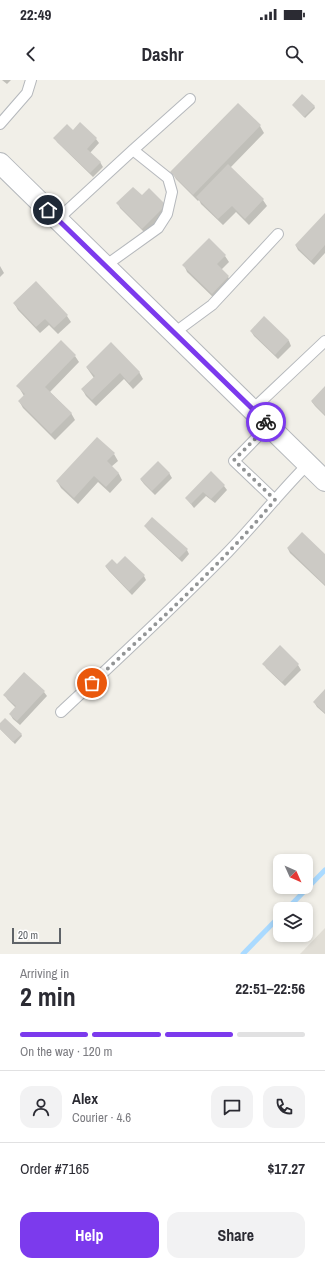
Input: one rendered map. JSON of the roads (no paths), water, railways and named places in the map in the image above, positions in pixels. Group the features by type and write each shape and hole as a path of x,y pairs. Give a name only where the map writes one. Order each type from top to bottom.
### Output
{"street":[{"path":"0,162 325,481"}],"lane":[{"path":"0,124 27,93 31,80"},
{"path":"58,219 190,99"},
{"path":"105,266 158,228 167,214 172,192 168,178 133,150"},
{"path":"174,333 212,304 278,234"},
{"path":"253,410 325,341"},
{"path":"269,425 234,460 275,500"},
{"path":"61,712 143,636 208,572 253,526 308,464"}],"waterway":[{"path":"294,902 325,870"},
{"path":"243,954 273,923"}]}
